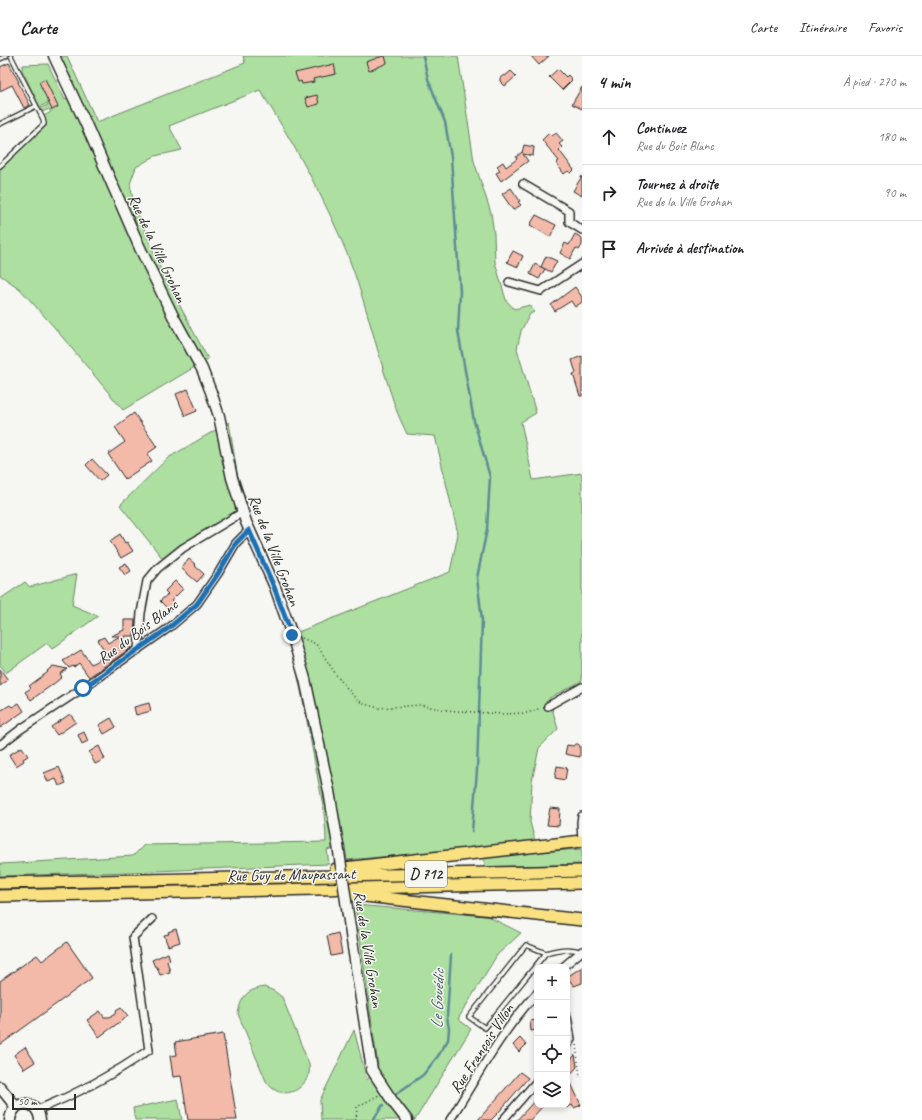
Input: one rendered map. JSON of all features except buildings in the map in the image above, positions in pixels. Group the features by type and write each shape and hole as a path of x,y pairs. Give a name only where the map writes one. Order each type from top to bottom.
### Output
{"main road":[{"path":"270,877 582,841"},
{"name":"Rue Guy de Maupassant","path":"0,883 582,871"},
{"name":"Rue Guy de Maupassant","path":"0,896 582,883"},
{"path":"307,889 582,920"}],"street":[{"name":"Rue de la Ville Grohan","path":"54,56 86,122 140,248 174,318 202,369 219,416 232,478 249,530 274,587 292,635 305,679 329,790 372,1070 393,1102 408,1120"},
{"path":"523,184 569,211 569,222 582,230"},
{"path":"509,282 541,291 582,264"},
{"path":"138,650 141,613 148,581 158,568 183,548 243,512"},
{"name":"Rue du Bois Blanc","path":"0,745 21,729 138,650 170,627 197,604 219,572 236,543 249,530"},
{"path":"548,706 582,687"},
{"path":"582,816 582,841"},
{"path":"10,1120 10,1115 16,1107 30,1104 39,1115 57,1102 118,1071 149,1050 134,937 152,919"},
{"path":"567,964 582,951"},
{"name":"Rue François Villon","path":"450,1120 506,1031 518,1014 534,996"},
{"path":"503,1120 534,1084"},
{"path":"0,1087 16,1107"}],"lane":[{"path":"0,59 6,56"},
{"path":"0,166 44,124 43,119 11,56"},
{"path":"0,124 36,106"},
{"path":"546,953 526,945 469,1016 485,1028 546,953 556,950 575,949 582,951"}],"path":[{"path":"292,635 316,644 337,676 357,700 378,708 420,705 445,710 501,714 526,713 548,706"},
{"path":"570,1044 576,1045 580,1077"},
{"path":"356,1120 357,1107 386,1092"}],"green space":[{"path":"58,56 67,56 97,122 245,63 243,56 458,56 474,161 491,213 494,234 495,262 506,300 514,309 530,305 534,312 530,314 521,331 517,349 536,413 521,422 533,480 582,473 582,681 549,698 558,729 539,748 532,781 530,822 538,852 582,849 582,864 486,867 479,848 347,860 345,846 327,850 329,864 0,876 0,863 133,856 144,845 326,842 324,810 299,681 288,636 450,572 458,534 435,436 407,434 396,410 361,293 339,234 308,171 260,90 169,126 182,150 155,156 136,167 130,184 134,204 162,272 208,359 123,410 54,327 20,289 0,275 0,169 46,126 44,116 51,112 49,109 42,112 41,108 48,105 47,103 40,107 22,70 23,65 48,64 65,100 74,91"},
{"path":"229,422 237,473 247,503 163,559 120,505 168,458"},
{"path":"77,574 72,605 98,616 52,649 47,643 6,673 0,665 0,599 25,582 30,587"},
{"path":"355,905 487,916 521,933 497,955 458,1019 471,1029 415,1120 321,1120 320,1100 354,1030 367,1080 378,1066"},
{"path":"264,987 274,991 282,997 309,1064 309,1073 304,1083 296,1090 291,1092 286,1093 275,1090 266,1081 238,1014 243,998 249,992"},
{"path":"178,1099 182,1120 135,1120 133,1108"}],"waterway":[{"path":"423,56 428,79 445,122 451,157 460,292 458,331 474,421 490,477 487,529 477,578 482,620 477,770 472,831"},
{"name":"Le Gouédic","path":"396,1094 423,1075 448,1040 449,1029 447,1017 451,955"},
{"name":"Le Gouédic","path":"373,1120 383,1105"}],"route":[{"path":"83,688 170,627 197,604 219,572 236,543 249,530 274,587 292,635"}]}
